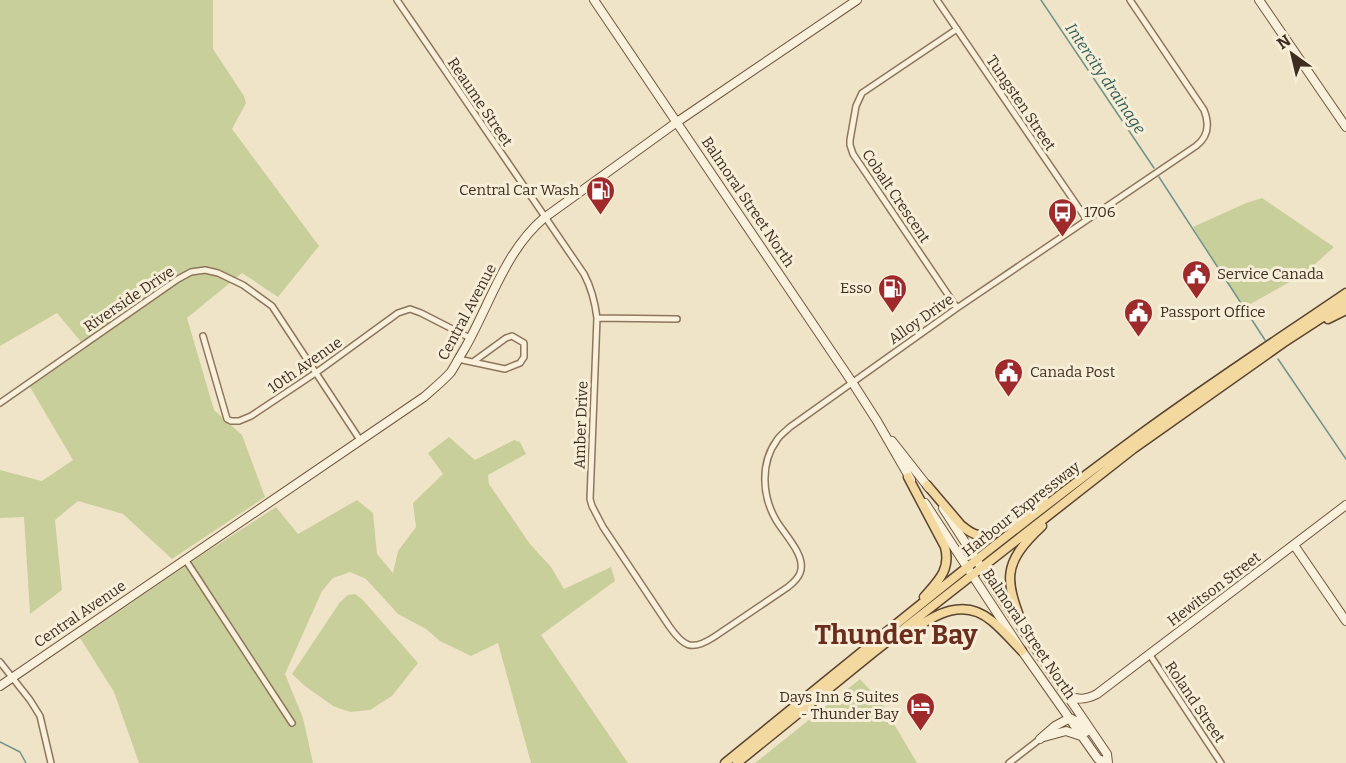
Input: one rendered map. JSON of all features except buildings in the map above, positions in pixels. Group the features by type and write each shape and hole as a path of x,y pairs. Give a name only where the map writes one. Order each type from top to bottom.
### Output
{"main road":[{"name":"Balmoral Street North","path":"594,0 852,382 908,477 1022,651 1098,759 1108,763 1107,754 927,485 877,421"},
{"name":"Central Avenue","path":"0,686 424,397 452,370 513,254 532,228 677,122 857,0"},
{"path":"1259,0 1346,127"},
{"name":"Harbour Expressway","path":"979,564 1141,443 1291,339 1344,297"},
{"name":"Harbour Expressway","path":"725,763 913,612 979,564 1091,472 1142,434 1344,297"},
{"path":"1291,339 1346,310"},
{"path":"927,485 961,525 976,535 983,536 998,531 1091,472"},
{"path":"908,477 947,555 947,564 943,574 913,612"},
{"path":"1025,632 1011,593 1009,578 1011,568 1022,548 1033,535 1081,489"},
{"name":"Hewitson Street","path":"1078,710 1346,506"},
{"path":"1294,545 1346,621"},
{"name":"Harbour Expressway","path":"737,763 865,660 970,571"},
{"path":"865,660 939,614 960,608 986,615 1022,651"},
{"path":"1034,668 1063,703 1078,710"},
{"path":"1068,695 1080,699 1097,694"},
{"path":"1040,739 1055,726 1070,718 1080,723 1108,763"},
{"path":"1040,739 1066,731 1082,736"}],"street":[{"name":"Reaume Street","path":"397,0 544,218"},
{"name":"Tungsten Street","path":"937,0 1087,220"},
{"name":"Alloy Drive","path":"669,626 678,640 686,644 694,646 705,643 779,593 796,580 801,572 798,553 776,520 766,497 765,476 768,458 777,439 790,427 957,308 1196,146 1204,138 1208,125 1204,111 1130,0"},
{"name":"Cobalt Crescent","path":"957,29 862,93 856,106 850,145 957,308"},
{"name":"Amber Drive","path":"544,218 584,274 595,301 597,318 590,499 592,506 603,527 669,626"},
{"name":"Riverside Drive","path":"0,403 178,279 191,272 205,270 218,273 243,285 272,306 360,440"},
{"name":"10th Avenue","path":"203,336 227,419 231,422 251,416 398,313 410,309 422,313 470,338"},
{"path":"597,318 677,319"},
{"path":"458,359 506,369 520,363 524,357 524,343 512,336 506,338 474,362"},
{"path":"185,559 292,723"},
{"name":"Roland Street","path":"1150,655 1221,763"},
{"path":"0,662 40,716 51,763"},
{"path":"1009,763 1040,739"}],"green space":[{"path":"0,0 213,0 213,49 244,96 246,103 232,129 319,246 278,297 242,273 187,318 214,410 242,435 265,497 172,559 123,514 78,501 55,520 62,590 30,614 24,517 0,518 0,470 42,481 73,460 30,387 86,348 57,313 0,346"},
{"path":"1262,198 1334,247 1304,274 1245,307 1226,282 1193,227"},
{"path":"449,437 475,460 514,440 520,442 526,454 488,475 489,484 530,544 551,567 564,589 611,567 615,581 541,635 628,763 531,763 498,643 471,656 440,641 426,629 398,614 366,579 350,572 333,578 322,591 285,674 303,718 313,763 139,763 114,692 80,638 276,507 298,534 357,500 373,513 377,554 393,573 398,551 416,527 413,503 443,474 428,453"},
{"path":"355,594 418,663 392,696 370,710 350,712 333,706 292,674 340,602 348,595"},
{"path":"860,679 881,702 917,763 755,763"}],"waterway":[{"name":"Intercity drainage","path":"1041,0 1154,168"},
{"name":"Intercity drainage","path":"1159,177 1265,340"},
{"name":"Intercity drainage","path":"1278,359 1346,459"},
{"path":"0,742 20,752 26,763"}],"place":[{"name":"Central Car Wash","path":"600,216"},
{"name":"1706","path":"1063,238"},
{"name":"Service Canada","path":"1196,300"},
{"name":"Esso","path":"893,314"},
{"name":"Passport Office","path":"1139,338"},
{"name":"Canada Post","path":"1009,398"},
{"name":"Days Inn & Suites - Thunder Bay","path":"920,732"}],"district":[{"name":"Thunder Bay","path":"896,635"}]}
